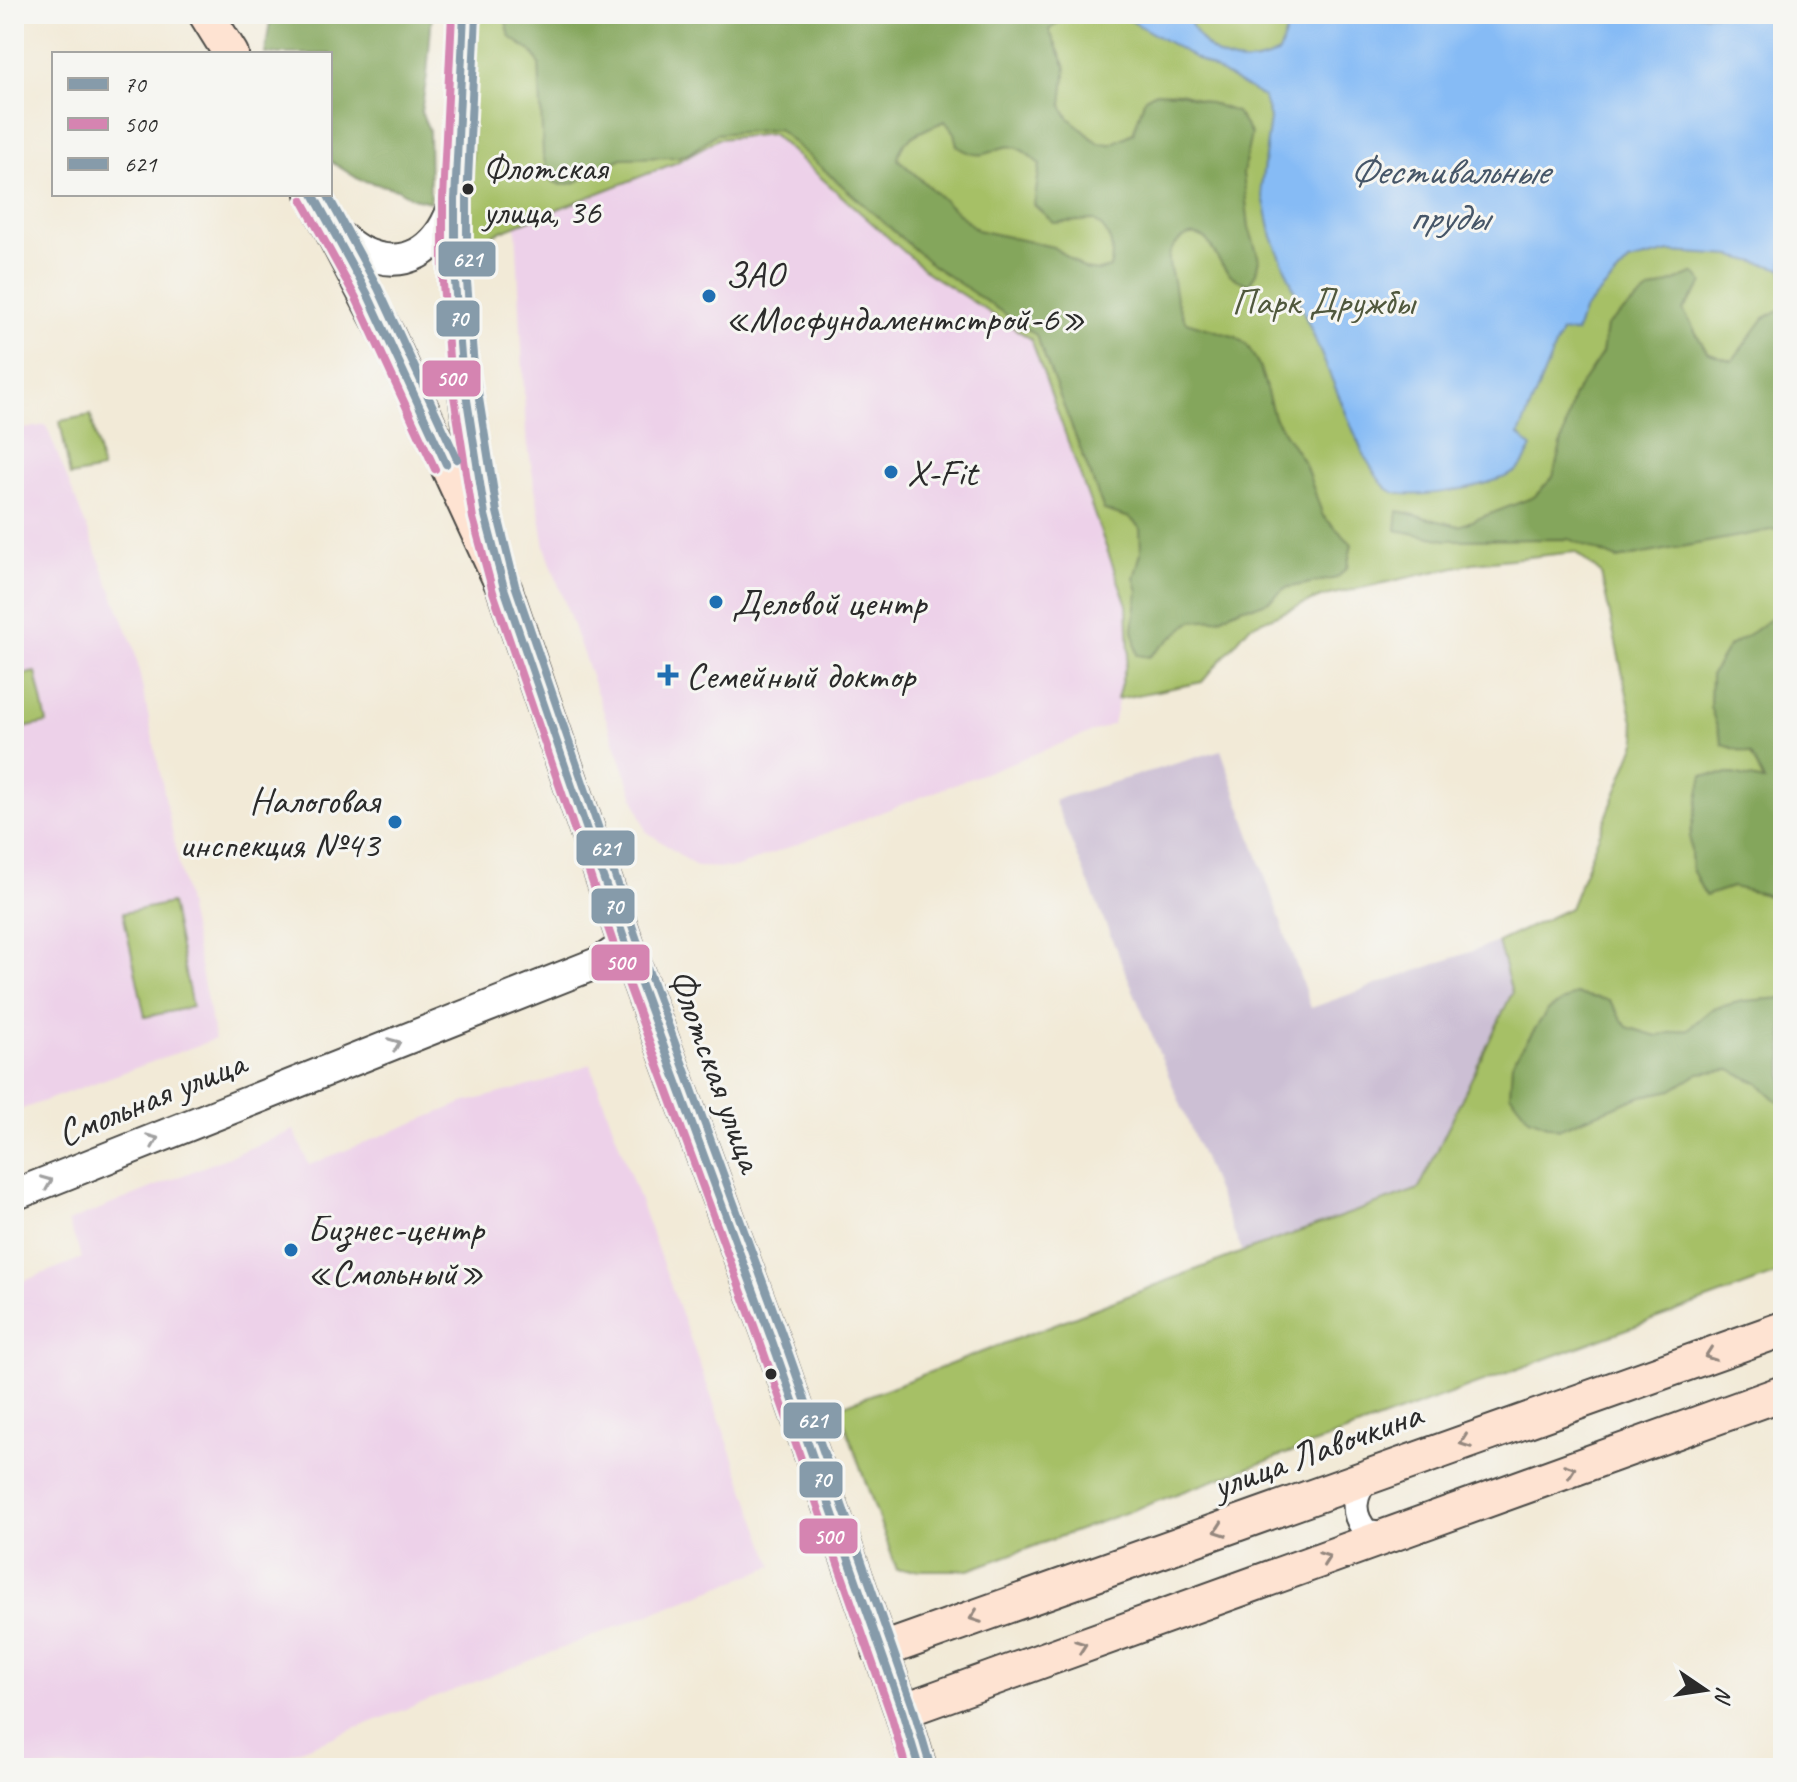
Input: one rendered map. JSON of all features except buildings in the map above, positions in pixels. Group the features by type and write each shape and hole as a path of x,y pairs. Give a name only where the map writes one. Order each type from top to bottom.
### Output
{"main road":[{"path":"206,14 230,52"},
{"path":"314,196 387,335 504,588"},
{"name":"Флотская улица","path":"504,588 626,944 771,1338 902,1711 919,1768"},
{"name":"улица Лавочкина","path":"880,1651 1783,1329"},
{"path":"902,1711 1783,1393"}],"street":[{"name":"Флотская улица","path":"464,14 455,200 455,282 462,368 485,515 504,588"},
{"name":"Флотская улица","path":"336,234 362,252 400,259 419,253 436,241 455,200"},
{"name":"Смольная улица","path":"14,1195 600,962 626,944"},
{"path":"1369,1476 1359,1488 1355,1515 1367,1532 1390,1535"}],"shaded area":[{"path":"772,134 928,273 1031,339 1127,605 1129,653 1113,724 735,868 697,867 646,831 545,547 526,434 516,225 675,163 718,139"},
{"path":"46,425 134,647 215,1039 14,1112 14,431"},
{"path":"1221,750 1311,1008 1498,942 1512,992 1419,1189 1242,1252 1054,800"},
{"path":"590,1064 773,1566 254,1768 14,1768 14,1285 82,1258 68,1222 294,1130 309,1165 463,1103 540,1083"}],"green space":[{"path":"271,14 432,14 421,112 429,130 430,202 413,198 397,189 360,180 332,162 332,52 265,52"},
{"name":"Парк Дружбы","path":"474,14 1783,14 1783,1272 969,1570 897,1570 839,1407 1242,1252 1419,1189 1512,993 1498,942 1570,908 1637,740 1601,574 1575,552 1473,563 1321,597 1250,626 1202,682 1117,699 1129,653 1127,605 1031,339 928,273 772,134 718,139 675,163 471,243"},
{"path":"504,14 1069,14 1049,30 1066,67 1062,105 1068,117 1098,143 1111,144 1133,133 1145,98 1156,92 1181,93 1236,112 1251,134 1243,173 1249,227 1259,259 1256,273 1249,284 1238,280 1222,266 1203,237 1189,235 1170,252 1176,297 1186,322 1236,337 1247,345 1260,367 1274,417 1305,464 1323,516 1352,544 1347,568 1337,578 1285,588 1269,601 1243,607 1218,619 1192,621 1149,657 1137,655 1133,629 1138,591 1134,578 1141,553 1140,528 1130,518 1104,510 1036,335 932,265 778,129 716,134 690,153 677,157 622,158 574,183 561,185 550,180 543,155 539,63 532,52 510,37","holes":["945,121 954,133 957,146 968,152 984,154 1003,147 1018,148 1040,164 1034,205 1054,223 1093,220 1099,224 1110,241 1110,268 1098,271 1085,269 1053,247 977,230 898,159 909,139 922,131"]},
{"path":"1695,273 1703,283 1683,310 1707,352 1732,361 1764,318 1783,308 1783,528 1617,559 1569,539 1446,540 1396,530 1398,511 1459,526 1534,497 1553,477 1573,397 1602,353 1606,326 1647,292"},
{"path":"91,415 102,470 70,476 60,421"},
{"path":"1783,609 1783,902 1732,887 1705,896 1692,869 1690,837 1703,775 1734,774 1764,781 1751,754 1723,745 1710,706 1711,675 1728,647"},
{"path":"36,672 47,723 14,730 14,676"},
{"path":"171,903 192,1007 145,1017 123,913"},
{"path":"1575,994 1609,1000 1627,1027 1657,1036 1688,1029 1712,1009 1742,1001 1783,998 1783,1106 1758,1083 1730,1070 1699,1073 1672,1090 1642,1096 1558,1129 1529,1118 1510,1094 1512,1063 1547,1011"}],"water":[{"name":"Фестивальные пруды","path":"1119,14 1192,14 1190,22 1198,35 1217,54 1240,62 1252,62 1279,53 1292,14 1783,14 1783,269 1732,256 1670,252 1629,262 1583,311 1576,333 1561,332 1519,435 1532,448 1519,469 1494,481 1456,490 1417,494 1391,491 1379,480 1364,456 1272,237 1261,187 1270,118 1263,97"}],"transit line":[{"name":"500","path":"452,14 443,199 443,283 450,370 473,518 493,592 615,948 760,1342 891,1715 906,1768"},
{"name":"70","path":"464,14 455,200 455,282 462,368 485,515 504,588 626,944 771,1338 902,1711 919,1768"},
{"name":"621","path":"476,15 467,200 467,282 474,367 497,512 515,585 637,940 782,1334 913,1707 930,1765"},
{"name":"70","path":"314,196 367,293 446,464"},
{"name":"621","path":"328,196 378,288 457,459"},
{"name":"500","path":"302,200 356,298 435,469"}],"place":[{"name":"Флотская улица, 36","path":"468,189"},
{"name":"ЗАО «Мосфундаментстрой-6»","path":"709,296"},
{"name":"X-Fit","path":"891,472"},
{"name":"Деловой центр","path":"716,602"},
{"name":"Семейный доктор","path":"668,675"},
{"name":"Налоговая инспекция №43","path":"395,822"},
{"name":"Бизнес-центр «Смольный»","path":"291,1250"}]}
